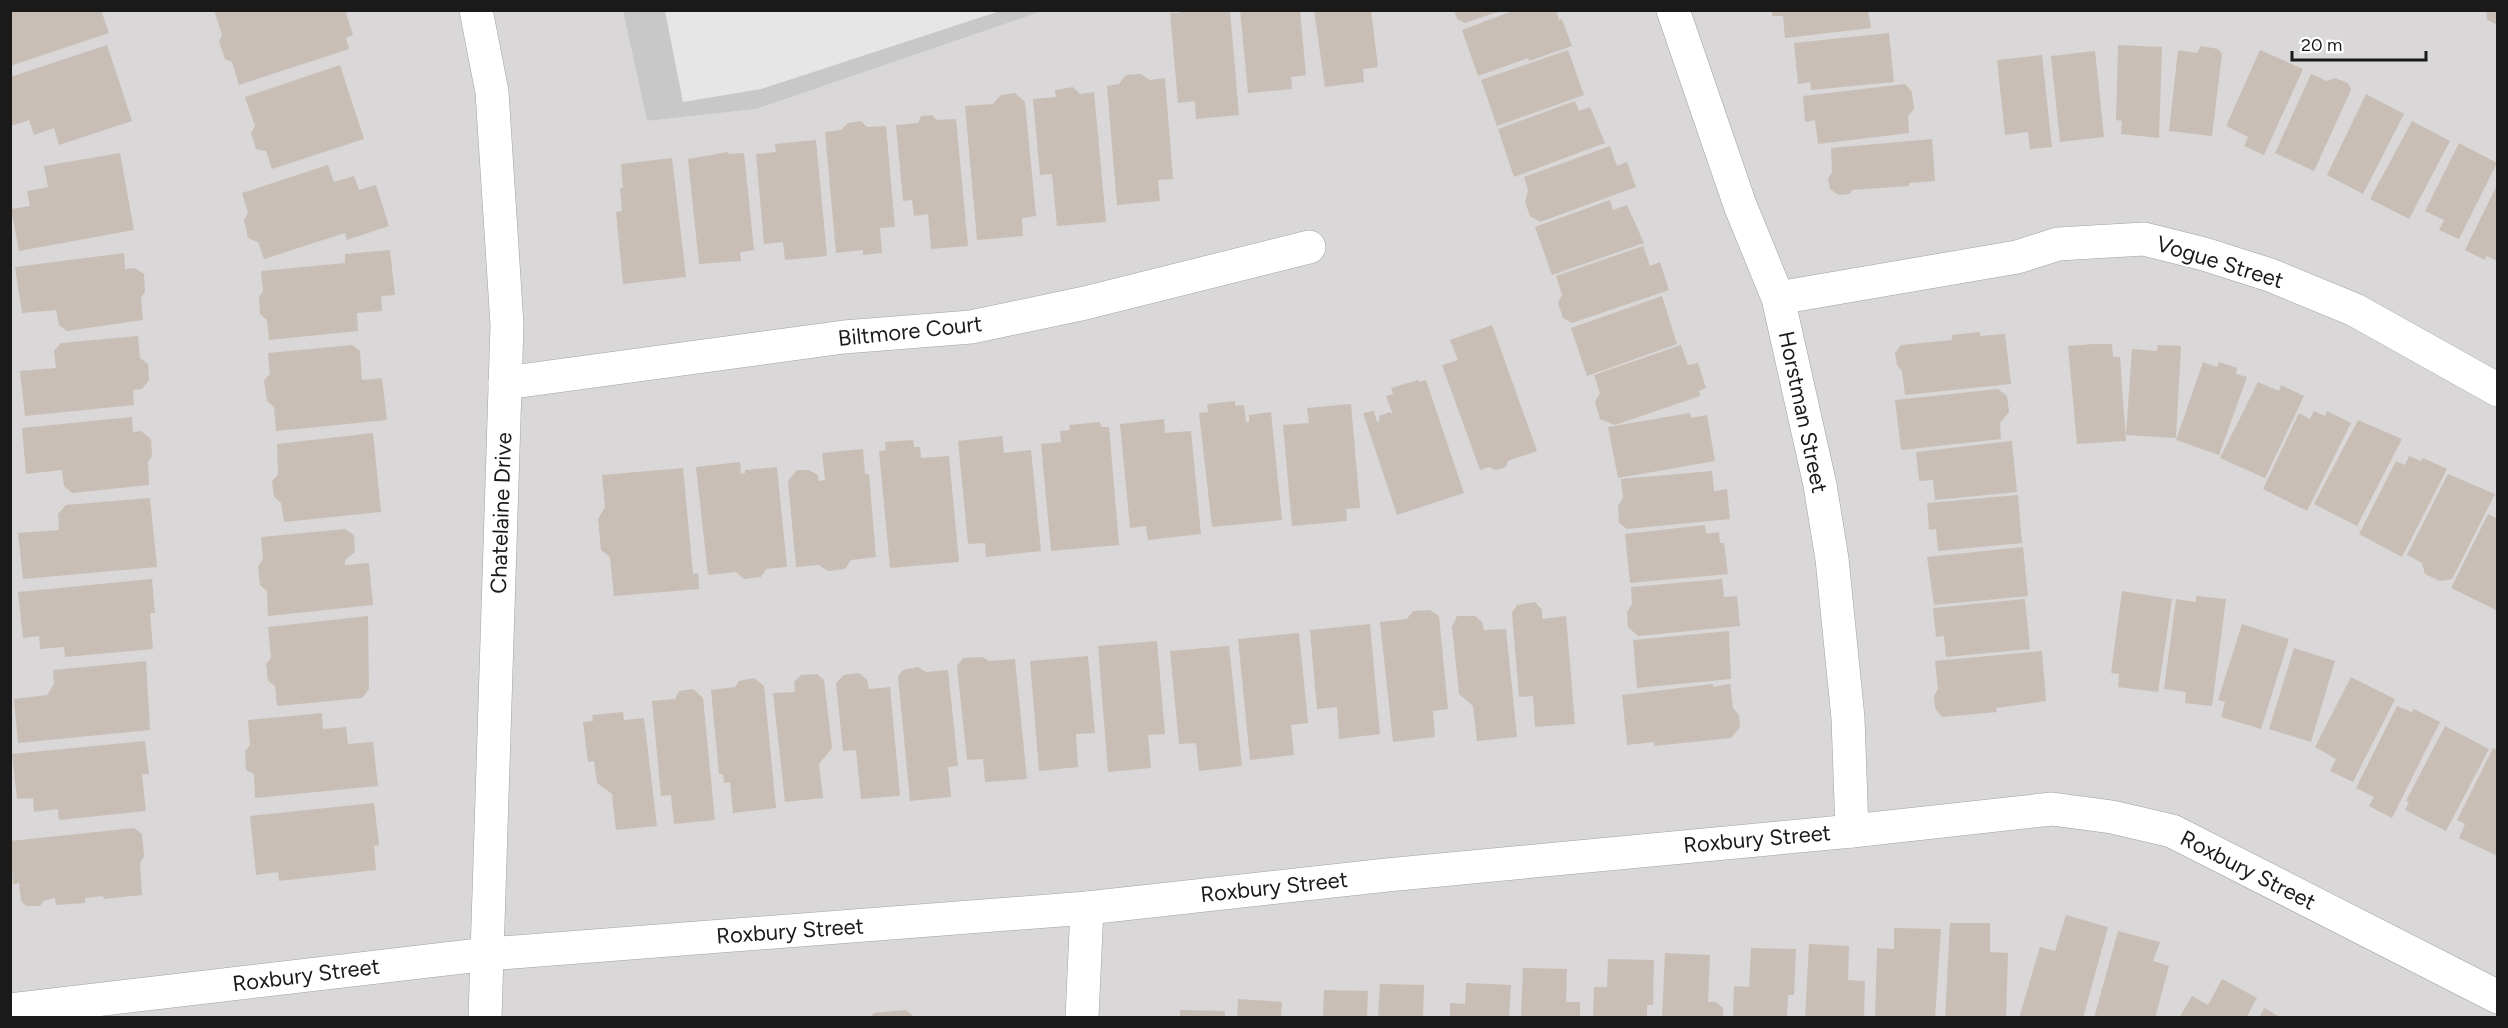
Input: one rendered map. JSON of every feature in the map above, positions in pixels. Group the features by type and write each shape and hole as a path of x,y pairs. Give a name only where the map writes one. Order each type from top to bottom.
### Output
{"street":[{"name":"Chatelaine Drive","path":"476,10 492,92 507,325 485,1017"},
{"name":"Horstman Street","path":"1673,10 1740,205 1778,298 1820,485 1832,559 1848,718 1852,831"},
{"name":"Vogue Street","path":"1778,298 2018,257 2058,244 2144,239 2204,254 2270,275 2355,310 2498,390"},
{"name":"Biltmore Court","path":"505,383 844,338 971,327 1085,303 1309,247"},
{"name":"Roxbury Street","path":"10,1010 488,954 1087,908 1595,854 1852,831 2052,809 2112,817 2172,831 2498,997"},
{"path":"1082,1017 1087,908"}],"shaded area":[{"path":"665,10 1000,11 761,89 683,102"},
{"path":"10,11 623,11 647,121 756,109 1043,11 2497,11 2497,1017 11,1017"},
{"path":"623,11 1043,11 756,109 647,121"}],"building":[{"path":"10,10 101,10 109,33 10,66"},
{"path":"214,10 345,10 353,35 346,38 349,49 239,85 232,62 225,59 219,42 222,35"},
{"path":"1180,10 1230,10 1239,115 1196,119 1195,101 1178,103 1170,13 1180,13"},
{"path":"1240,10 1300,10 1306,75 1291,77 1292,89 1248,93"},
{"path":"1314,10 1371,10 1378,67 1363,69 1364,82 1325,87"},
{"path":"1454,10 1500,11 1465,23 1457,19"},
{"path":"1515,10 1556,10 1559,20 1562,19 1572,46 1529,61 1528,58 1478,76 1462,30"},
{"path":"1772,10 1868,10 1871,28 1785,38 1783,16 1772,16"},
{"path":"2486,10 2498,10 2498,25 2487,20"},
{"path":"1889,33 1894,82 1811,90 1810,82 1798,84 1794,43"},
{"path":"107,45 132,121 59,145 54,128 34,135 29,120 11,126 10,77"},
{"path":"2118,45 2162,47 2159,138 2121,134 2122,121 2116,120"},
{"path":"2201,46 2218,49 2222,54 2212,136 2169,131 2178,50 2197,53"},
{"path":"1568,50 1584,95 1497,126 1481,80"},
{"path":"2260,50 2303,69 2264,155 2244,146 2248,137 2226,126"},
{"path":"2095,51 2104,137 2060,142 2051,56"},
{"path":"2042,55 2052,147 2030,149 2028,132 2005,135 1997,60"},
{"path":"340,65 364,139 272,169 266,151 256,149 251,133 255,126 245,97"},
{"path":"1141,74 1150,80 1165,78 1173,179 1158,180 1160,201 1117,205 1107,86 1119,84 1126,75"},
{"path":"2311,74 2327,81 2335,78 2348,83 2351,90 2314,171 2275,153"},
{"path":"1905,84 1912,92 1914,109 1908,116 1909,133 1818,144 1815,120 1805,122 1803,96"},
{"path":"1073,87 1080,94 1094,92 1106,222 1057,226 1052,174 1040,175 1033,99 1056,97 1055,90"},
{"path":"1015,93 1025,102 1036,216 1022,218 1023,236 977,240 965,106 993,104 1001,95"},
{"path":"2366,94 2404,114 2363,194 2327,175"},
{"path":"1575,101 1579,111 1590,107 1605,143 1514,177 1498,129"},
{"path":"932,115 937,120 956,119 968,246 931,249 928,214 914,216 912,200 903,201 896,125 918,123 921,116"},
{"path":"861,121 867,127 886,126 895,227 880,228 882,253 863,255 863,250 836,253 825,132 841,130 848,123"},
{"path":"2412,121 2450,141 2409,219 2370,199"},
{"path":"1932,139 1935,181 1909,183 1909,186 1852,190 1850,194 1839,195 1830,189 1828,178 1832,173 1831,148"},
{"path":"816,140 827,256 785,260 783,242 764,244 756,154 776,152 775,144"},
{"path":"2459,143 2497,163 2459,239 2439,230 2444,220 2425,211"},
{"path":"1610,146 1617,166 1627,162 1636,187 1540,222 1530,216 1525,202 1528,190 1524,177"},
{"path":"728,152 728,154 744,153 754,250 740,252 741,261 699,264 688,159"},
{"path":"120,153 134,230 19,251 11,209 30,206 27,191 48,187 44,166"},
{"path":"672,158 686,277 623,284 616,212 622,211 621,164"},
{"path":"328,165 334,182 354,176 359,190 376,185 389,226 347,240 345,233 264,259 258,242 248,238 244,220 248,213 242,193"},
{"path":"2498,183 2498,261 2486,256 2485,260 2465,250"},
{"path":"1610,200 1613,210 1627,205 1644,243 1552,275 1535,227"},
{"path":"1643,246 1650,266 1660,262 1669,290 1572,323 1563,318 1558,303 1562,295 1556,276"},
{"path":"390,250 395,295 381,296 382,311 357,313 358,331 269,340 267,320 260,314 259,297 263,291 261,271 345,263 345,254"},
{"path":"124,253 125,269 135,268 144,274 145,292 141,297 143,320 67,331 59,325 56,310 22,313 15,267"},
{"path":"1662,296 1677,344 1587,376 1571,328"},
{"path":"1492,325 1537,451 1508,461 1506,467 1495,470 1489,467 1480,470 1442,365 1458,360 1450,340"},
{"path":"1980,332 1980,336 2005,334 2011,384 1905,395 1902,371 1897,365 1895,353 1901,345 1952,340 1952,335"},
{"path":"138,336 140,358 148,364 149,380 142,389 133,390 134,405 25,416 20,371 56,368 54,351 61,343"},
{"path":"2112,344 2113,357 2120,357 2126,441 2077,444 2068,346"},
{"path":"352,345 360,351 362,380 382,378 387,420 276,431 274,407 267,401 264,380 270,374 268,353"},
{"path":"1681,345 1688,365 1698,363 1706,388 1699,391 1700,396 1615,425 1600,419 1595,402 1600,393 1594,375"},
{"path":"2158,345 2181,346 2176,438 2126,435 2132,349 2157,351"},
{"path":"2203,362 2217,367 2219,362 2237,368 2236,374 2247,377 2219,455 2176,440"},
{"path":"1418,380 1419,382 1426,380 1464,493 1397,515 1363,413 1374,411 1377,422 1380,420 1379,416 1390,412 1393,415 1386,396 1393,394 1391,388"},
{"path":"2258,382 2279,391 2281,385 2304,396 2265,478 2220,458"},
{"path":"1998,389 2007,396 2009,412 2000,423 2001,439 1901,450 1895,400"},
{"path":"1235,401 1235,406 1244,405 1246,422 1249,422 1249,415 1271,412 1282,520 1212,527 1199,413 1208,412 1207,404"},
{"path":"1351,404 1360,508 1346,509 1347,521 1292,526 1283,425 1309,423 1307,408"},
{"path":"2314,411 2325,416 2327,411 2351,423 2307,511 2263,489 2299,413 2310,419"},
{"path":"1690,413 1691,418 1707,415 1715,461 1618,478 1608,427"},
{"path":"132,417 133,432 141,431 151,439 152,456 148,462 149,485 72,493 64,486 62,470 26,474 22,428"},
{"path":"1164,419 1165,433 1191,431 1201,534 1148,540 1146,526 1130,528 1120,424"},
{"path":"2358,420 2402,439 2357,526 2314,504"},
{"path":"1100,422 1101,427 1109,427 1119,545 1051,551 1041,444 1061,442 1060,431 1070,430 1069,425"},
{"path":"373,433 381,512 284,522 281,503 274,497 272,481 278,475 277,444"},
{"path":"1002,436 1004,453 1031,450 1041,551 986,557 985,543 968,544 958,441"},
{"path":"913,440 914,447 920,447 921,458 949,456 959,562 890,568 879,451 886,450 885,442"},
{"path":"2012,441 2017,492 1935,500 1933,480 1919,481 1916,452"},
{"path":"863,449 865,474 869,474 876,557 851,560 845,569 828,571 819,565 796,567 788,481 797,470 809,470 818,475 819,481 825,480 822,453"},
{"path":"2409,456 2421,461 2423,458 2447,469 2402,557 2359,534 2396,461 2405,465"},
{"path":"740,462 741,474 745,473 745,470 777,467 787,567 766,569 761,577 744,579 736,572 708,575 696,467"},
{"path":"683,468 693,574 698,573 699,589 614,596 610,557 601,550 598,519 605,507 602,475"},
{"path":"1712,471 1714,491 1727,489 1730,519 1627,529 1619,523 1618,506 1623,498 1621,479"},
{"path":"2448,474 2495,494 2452,579 2440,581 2425,574 2422,563 2407,555"},
{"path":"2018,495 2022,543 1938,551 1936,529 1929,530 1927,503"},
{"path":"150,498 157,567 23,579 18,533 59,530 58,514 66,505"},
{"path":"2488,514 2498,519 2496,610 2451,588"},
{"path":"1705,525 1706,534 1719,532 1720,543 1724,543 1728,574 1630,583 1625,534"},
{"path":"345,529 354,535 355,552 345,560 345,565 369,563 373,605 268,616 267,591 260,585 258,566 263,559 261,537"},
{"path":"2023,547 2028,596 1934,605 1927,557"},
{"path":"152,579 155,613 150,613 153,649 65,657 64,647 40,649 39,636 23,638 18,592"},
{"path":"1722,579 1724,597 1737,596 1740,626 1638,636 1628,627 1627,612 1632,604 1631,587"},
{"path":"2122,591 2172,599 2158,692 2118,687 2119,674 2111,673"},
{"path":"2196,596 2226,599 2212,706 2185,703 2186,692 2164,689 2176,599 2196,602"},
{"path":"2025,599 2030,649 1946,657 1944,636 1936,637 1933,608"},
{"path":"1535,602 1542,610 1542,619 1566,616 1575,724 1535,727 1533,696 1519,697 1512,613 1517,605"},
{"path":"1430,610 1439,616 1448,709 1433,711 1435,737 1393,742 1380,622 1407,619 1413,611"},
{"path":"368,616 369,689 362,698 277,706 275,686 268,681 266,664 271,658 268,627"},
{"path":"1457,616 1475,616 1482,622 1484,630 1506,629 1517,737 1477,741 1473,706 1459,694 1452,627"},
{"path":"1370,624 1380,734 1339,739 1337,707 1317,709 1310,630"},
{"path":"2242,624 2289,639 2261,729 2221,717 2225,702 2218,700"},
{"path":"1729,631 1731,679 1637,688 1633,640"},
{"path":"1299,633 1308,723 1291,725 1294,755 1250,760 1238,639"},
{"path":"1157,641 1165,734 1148,735 1151,768 1108,772 1098,646"},
{"path":"1229,646 1242,766 1199,771 1196,743 1179,744 1170,651"},
{"path":"2294,648 2335,661 2311,742 2269,729"},
{"path":"2042,651 2046,701 1996,708 1997,712 1942,717 1935,708 1934,696 1938,689 1935,661"},
{"path":"1088,656 1095,733 1076,734 1078,767 1039,771 1030,661"},
{"path":"983,657 989,661 1015,659 1027,779 985,782 983,759 967,760 957,666 963,658"},
{"path":"146,661 150,730 18,743 14,699 47,695 54,684 53,670"},
{"path":"918,667 926,672 948,670 958,766 948,767 951,797 910,801 898,676 903,670"},
{"path":"859,673 867,680 869,689 890,687 900,795 898,796 861,799 856,750 843,751 836,683 844,675"},
{"path":"817,674 824,680 832,748 819,764 823,798 785,802 773,693 795,692 794,682 801,675"},
{"path":"2351,677 2395,699 2353,782 2330,771 2336,759 2315,747"},
{"path":"754,678 764,686 776,808 733,813 730,782 724,783 723,774 719,774 711,690 735,687 739,681"},
{"path":"1713,684 1713,687 1730,684 1733,708 1739,715 1740,727 1731,738 1654,746 1654,742 1627,745 1622,695"},
{"path":"693,689 703,698 715,820 674,824 671,795 661,796 652,701 675,699 679,691"},
{"path":"2397,706 2412,712 2414,709 2440,722 2392,818 2369,806 2374,797 2356,788"},
{"path":"623,712 624,720 644,718 657,826 616,830 612,794 597,783 594,761 588,762 583,722 593,721 592,715"},
{"path":"322,713 323,729 346,727 348,744 373,742 378,786 255,798 254,774 246,770 245,751 250,745 248,720"},
{"path":"2445,726 2489,749 2446,831 2405,810 2409,802 2406,801"},
{"path":"145,741 149,774 142,774 146,811 59,820 58,809 34,812 33,798 17,799 12,754"},
{"path":"2493,748 2498,750 2498,856 2459,838 2465,824 2457,820"},
{"path":"374,803 379,845 374,846 376,870 279,881 278,872 256,875 250,816"},
{"path":"134,828 142,834 144,856 140,863 142,895 104,899 103,896 85,898 85,903 56,905 55,898 43,901 40,906 26,906 21,901 19,883 13,884 10,841"},
{"path":"2066,915 2108,927 2083,1018 2019,1018 2040,947 2055,951"},
{"path":"1950,923 1990,923 1990,952 2008,953 2006,1018 1945,1018"},
{"path":"1894,928 1941,929 1935,1018 1875,1018 1877,948 1894,949"},
{"path":"2118,931 2160,942 2153,961 2169,966 2155,1018 2094,1018"},
{"path":"1809,944 1849,946 1848,980 1865,981 1864,1018 1805,1018"},
{"path":"1751,948 1796,949 1794,995 1788,995 1787,1018 1733,1018 1734,986 1749,987"},
{"path":"1665,953 1710,955 1708,1002 1716,1002 1723,1008 1723,1018 1662,1018"},
{"path":"1608,959 1654,960 1653,1005 1647,1005 1647,1018 1593,1018 1594,987 1607,987"},
{"path":"1523,968 1567,969 1566,1002 1580,1002 1580,1018 1521,1016"},
{"path":"2222,979 2257,998 2246,1018 2179,1018 2192,996 2208,1005"},
{"path":"1466,983 1511,985 1509,1018 1450,1018 1450,1003 1465,1004"},
{"path":"1380,984 1424,985 1423,1018 1378,1018"},
{"path":"1324,990 1368,991 1367,1018 1323,1018"},
{"path":"1238,999 1282,1002 1281,1018 1237,1018"},
{"path":"2264,1008 2268,1010 2281,1018 2259,1018"},
{"path":"906,1010 915,1018 870,1018 874,1013"},
{"path":"1180,1010 1225,1011 1225,1018 1180,1018"}]}
